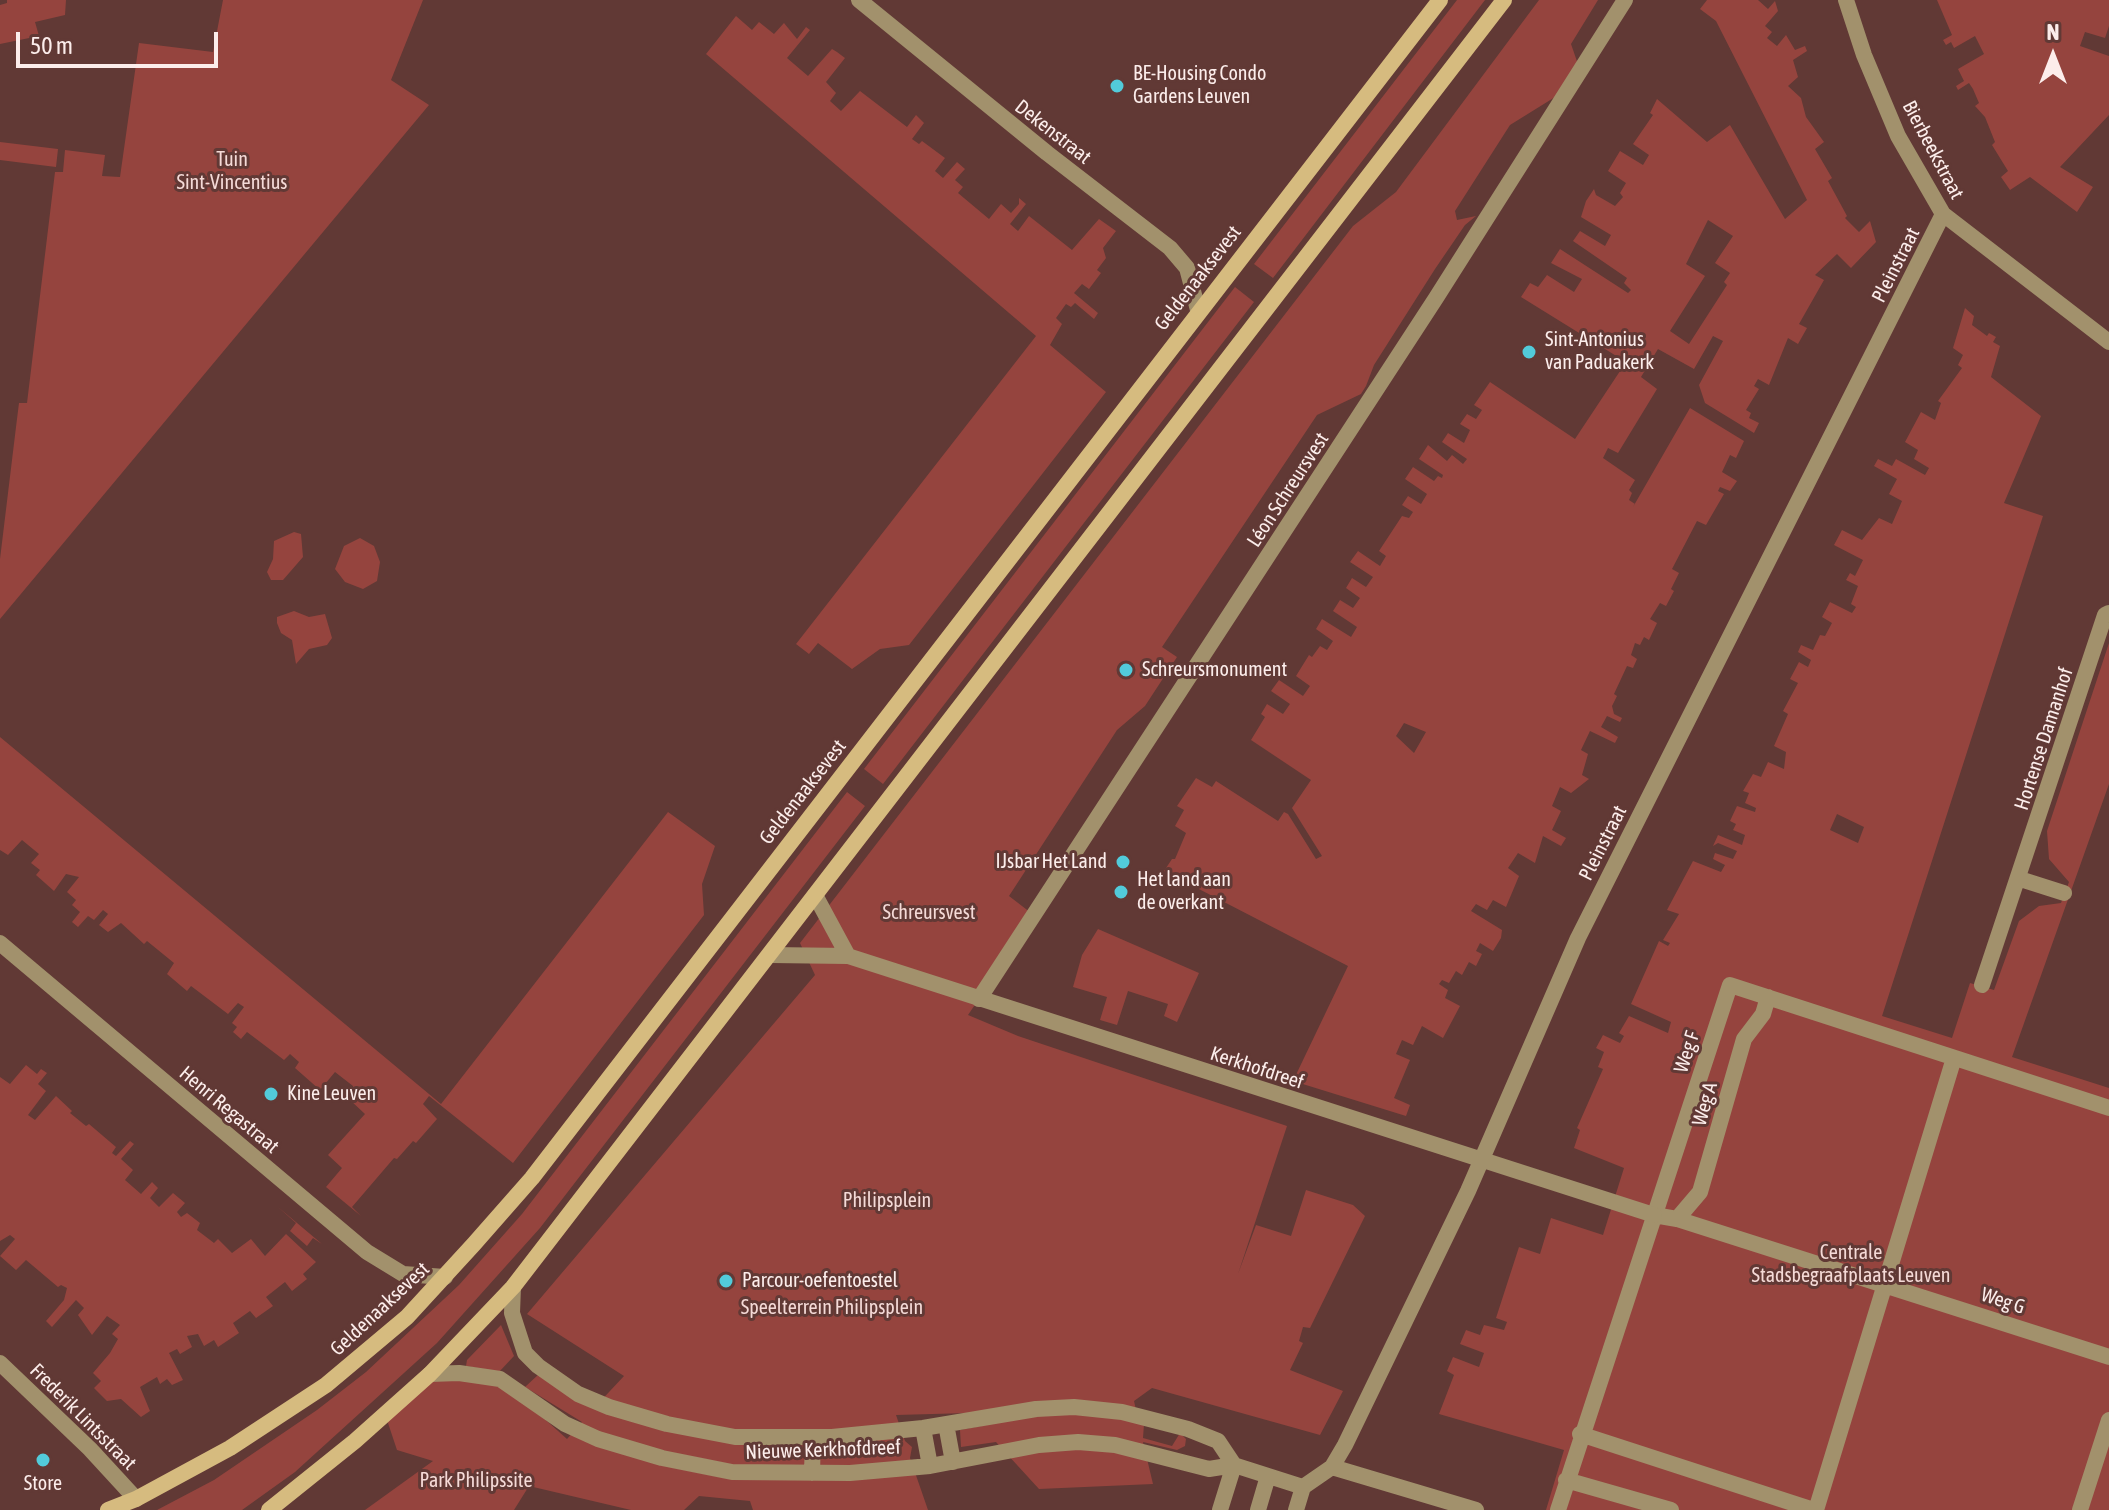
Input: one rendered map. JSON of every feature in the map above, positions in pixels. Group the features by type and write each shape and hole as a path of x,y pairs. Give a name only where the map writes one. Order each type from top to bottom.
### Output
{"main road":[{"name":"Geldenaaksevest","path":"108,1510 136,1499 267,1427 326,1385 407,1317 445,1277 532,1178 1198,310 1440,0"},
{"path":"269,1510 355,1441 430,1374 513,1287 1504,0"}],"street":[{"name":"Dekenstraat","path":"859,0 1047,153 1170,248 1187,268 1198,310"},
{"name":"Léon Schreursvest","path":"979,999 1436,298 1625,0"},
{"name":"Bierbeekstraat","path":"1846,0 1864,55 1898,136 1943,214 2109,342"},
{"name":"Pleinstraat","path":"1303,1487 1332,1467 1482,1160 1578,938 1943,214"},
{"name":"Hortense Damanhof","path":"1982,985 2020,879 2105,615 2109,613"},
{"path":"2020,879 2064,893"},
{"path":"815,895 848,956"},
{"name":"Henri Regastraat","path":"0,943 367,1252 403,1274 445,1277"},
{"name":"Kerkhofdreef","path":"771,955 848,956 1654,1215"},
{"name":"Weg F","path":"1558,1510 1580,1434 1730,985 2109,1108"},
{"name":"Weg A","path":"1677,1219 1700,1192 1744,1039 1763,1014 1768,997"},
{"path":"1580,1434 1815,1510 1954,1058"},
{"name":"Weg G","path":"1654,1215 1677,1219 1886,1284 2109,1357"},
{"name":"Nieuwe Kerkhofdreef","path":"513,1287 512,1313 525,1353 578,1394 609,1407 707,1433 813,1437 923,1428 1036,1409 1074,1407 1122,1412 1218,1441 1234,1465"},
{"name":"Frederik Lintsstraat","path":"0,1363 90,1449 136,1499"},
{"name":"Nieuwe Kerkhofdreef","path":"430,1374 459,1373 500,1379 565,1424 598,1439 662,1458 732,1472 812,1473 930,1466 1039,1445 1078,1442 1115,1445 1209,1469 1234,1465 1303,1487"},
{"path":"2080,1510 2109,1420"},
{"path":"946,1424 953,1462"},
{"path":"923,1428 930,1466"},
{"path":"812,1473 813,1437"},
{"path":"1220,1510 1234,1465"},
{"path":"1332,1467 1476,1510"},
{"path":"1258,1510 1268,1476"},
{"path":"1566,1480 1671,1510"},
{"path":"1296,1510 1303,1487"}],"green space":[{"path":"7,0 66,0 65,15 35,22 39,36 0,44 0,5 7,3"},
{"name":"Tuin Sint-Vincentius","path":"223,0 423,0 391,80 429,105 0,619 0,559 16,427 19,403 27,403 55,172 63,172 65,150 105,155 102,176 120,177 139,43 213,52"},
{"path":"1457,0 1485,0 1273,278 1254,264"},
{"path":"1539,0 1598,0 1571,44 1580,70 1568,89 1510,125 1455,211 1457,220 1476,216 1465,225 1435,269 1374,365 1361,394 1317,415 1162,647 1177,657 1145,706 1117,730 1009,896 1035,916 968,1015 1018,1036 1287,1126 1238,1274 1256,1225 1291,1236 1306,1190 1353,1205 1365,1216 1310,1328 1303,1327 1299,1341 1303,1343 1290,1370 1343,1391 1320,1435 1152,1388 1134,1401 1139,1423 1144,1424 1143,1438 1172,1446 1180,1433 1186,1439 1185,1446 1177,1450 1143,1442 1153,1484 1039,1489 996,1442 961,1447 960,1430 981,1426 969,1413 896,1415 905,1441 912,1447 910,1458 928,1510 753,1510 750,1501 699,1496 684,1510 631,1510 529,1486 514,1510 365,1510 433,1461 397,1450 385,1414 430,1374 500,1379 567,1439 582,1422 525,1387 539,1374 595,1407 624,1376 527,1314 815,975 800,943 1353,226 1396,192"},
{"path":"1707,0 1758,0 1768,9 1775,1 1778,11 1765,26 1772,32 1767,38 1777,46 1786,35 1795,50 1805,46 1807,51 1793,60 1798,77 1788,86 1801,98 1806,117 1824,142 1815,149 1832,178 1828,181 1847,216 1845,218 1859,232 1870,221 1876,242 1851,268 1837,254 1815,275 1824,280 1799,324 1807,328 1798,344 1788,338 1769,385 1758,379 1754,386 1759,389 1746,410 1751,413 1749,418 1759,423 1754,433 1705,403 1699,385 1723,341 1713,336 1694,369 1658,349 1641,377 1657,389 1618,453 1608,448 1603,458 1635,480 1629,490 1632,493 1629,500 1635,504 1690,408 1744,441 1736,458 1730,455 1722,472 1737,481 1730,491 1720,487 1718,491 1724,494 1706,525 1697,521 1672,569 1679,573 1671,589 1674,591 1666,606 1660,603 1650,619 1657,623 1649,640 1644,637 1640,645 1635,643 1631,655 1637,659 1633,668 1627,666 1614,694 1617,696 1612,706 1614,714 1622,718 1620,722 1607,716 1601,727 1618,737 1615,743 1590,731 1581,750 1588,754 1582,775 1589,779 1571,793 1560,787 1552,806 1561,811 1552,830 1566,838 1561,846 1543,836 1535,863 1518,853 1508,868 1519,876 1506,907 1493,900 1487,910 1476,904 1471,911 1502,930 1501,938 1493,951 1480,943 1476,951 1482,954 1476,966 1469,962 1462,975 1456,971 1449,983 1442,980 1439,984 1448,990 1445,998 1460,1006 1443,1038 1422,1026 1413,1045 1402,1040 1396,1054 1410,1060 1394,1098 1410,1105 1406,1116 1293,1081 1348,966 1164,871 1175,859 1186,833 1175,826 1184,810 1177,806 1196,778 1212,787 1216,781 1278,821 1284,812 1288,814 1316,859 1322,856 1292,808 1311,780 1251,740 1265,717 1261,714 1267,704 1283,714 1290,704 1271,691 1279,680 1303,696 1310,686 1296,676 1309,655 1312,657 1320,646 1327,650 1333,641 1316,629 1322,619 1351,637 1357,627 1333,611 1340,600 1353,608 1360,598 1346,588 1352,578 1366,587 1373,577 1350,562 1358,551 1380,566 1386,556 1379,551 1402,516 1409,518 1413,512 1402,505 1408,496 1421,504 1427,494 1405,479 1413,467 1434,481 1438,476 1442,478 1443,475 1419,459 1428,445 1447,461 1452,455 1463,464 1467,459 1442,442 1448,433 1464,443 1470,430 1460,424 1467,414 1476,419 1482,410 1474,405 1490,382 1575,439 1626,362 1521,297 1530,283 1538,287 1547,275 1574,292 1582,279 1551,263 1560,249 1628,293 1631,290 1624,283 1627,278 1573,241 1580,231 1605,246 1611,235 1581,217 1586,201 1594,189 1596,195 1615,206 1623,197 1620,193 1626,183 1608,171 1620,151 1643,165 1649,155 1633,144 1653,115 1650,113 1657,99 1707,142 1730,125 1785,219 1807,200 1716,21 1700,9","holes":["1708,220 1733,236 1715,263 1730,273 1724,282 1727,285 1689,344 1670,331 1705,276 1686,264","1404,723 1426,732 1414,753 1396,736"]},
{"path":"1937,0 2109,0 2109,26 2105,38 2085,32 2080,46 2109,56 2109,115 2060,167 2093,187 2077,212 2030,177 2010,190 2001,177 2008,171 1992,145 1995,142 1985,117 1975,106 1979,103 1973,89 1969,83 1958,90 1956,86 1964,81 1958,69 1984,54 1975,36 1954,48 1951,42 1946,45 1943,40 1952,35"},
{"path":"736,16 752,30 759,22 774,34 784,23 797,39 806,27 810,30 787,58 808,76 832,49 845,58 826,82 836,93 830,101 841,111 860,91 907,127 916,115 924,123 912,139 919,144 922,141 945,158 935,171 943,178 957,162 965,169 955,180 963,187 958,193 989,219 1001,204 1011,213 1019,204 1019,198 1026,204 1010,224 1018,231 1029,216 1072,250 1099,219 1116,231 1103,248 1106,258 1097,270 1101,273 1089,289 1082,284 1074,293 1098,313 1094,319 1075,303 1071,307 1066,304 1056,318 1062,324 1050,345 1106,392 909,645 880,649 852,669 818,643 809,654 796,644 1036,336 706,54"},
{"path":"0,142 58,149 56,167 0,160"},
{"path":"1235,287 1254,302 883,784 864,769"},
{"name":"Centrale Stadsbegraafplaats Leuven","path":"1965,308 1974,316 1972,325 1987,336 1989,333 1996,337 1993,342 2000,346 1991,377 2041,416 2004,503 2043,516 1882,1016 1952,1038 1970,983 1994,990 2019,921 2039,906 2061,903 2069,882 2049,859 2047,831 2109,643 2109,784 2012,1057 2109,1088 2109,1510 1546,1510 1564,1450 1439,1414 1454,1375 1447,1371 1453,1357 1479,1367 1484,1353 1460,1344 1466,1330 1480,1335 1484,1325 1504,1330 1507,1322 1496,1318 1519,1247 1540,1254 1551,1218 1603,1235 1624,1168 1574,1148 1580,1130 1577,1128 1603,1069 1598,1067 1604,1052 1596,1048 1603,1035 1620,1043 1624,1036 1619,1033 1629,1016 1668,1033 1671,1022 1631,1004 1659,941 1668,946 1670,943 1663,940 1679,914 1667,910 1693,861 1721,872 1725,865 1713,859 1715,853 1733,859 1737,851 1718,843 1713,846 1718,835 1742,845 1745,835 1733,830 1736,824 1730,821 1737,806 1755,812 1756,808 1745,803 1749,793 1743,791 1753,774 1761,777 1768,762 1784,769 1786,752 1774,746 1788,714 1783,711 1798,683 1790,679 1799,662 1808,667 1811,660 1798,652 1801,645 1813,650 1820,635 1825,636 1832,623 1822,617 1830,602 1852,613 1856,607 1851,604 1858,586 1846,580 1850,573 1855,576 1863,560 1834,545 1842,530 1862,540 1879,518 1892,524 1902,501 1889,494 1897,479 1874,466 1878,459 1892,466 1896,459 1925,475 1929,468 1914,459 1918,450 1905,442 1921,412 1935,420 1941,403 1938,401 1962,368 1958,365 1963,355 1953,348","holes":["1837,814 1864,827 1858,843 1830,830"]},
{"path":"294,532 301,534 303,557 283,580 271,580 267,572 273,559 274,541"},
{"path":"360,538 374,546 380,562 377,581 363,589 345,582 335,569 344,546"},
{"path":"294,611 309,617 325,614 332,638 327,645 309,649 296,664 292,640 281,633 277,623 277,617"},
{"path":"0,737 441,1104 668,812 715,846 702,884 704,915 513,1163 429,1096 423,1104 437,1119 416,1143 413,1141 397,1159 394,1158 352,1207 361,1216 326,1187 342,1168 328,1155 365,1114 350,1100 353,1086 335,1072 320,1090 295,1068 299,1062 290,1054 284,1060 247,1032 241,1039 233,1032 237,1027 232,1023 244,1007 238,1003 228,1014 191,986 187,991 167,974 174,963 147,941 144,944 121,923 108,932 99,925 108,914 103,910 94,920 88,916 78,927 72,922 80,912 72,905 76,900 67,892 79,877 66,874 54,891 36,875 40,870 31,863 39,854 22,840 8,855 0,850"},
{"path":"847,792 865,806 540,1228 437,1343 295,1472 242,1510 157,1510 214,1480 317,1410 366,1372 459,1285 522,1214"},
{"path":"1098,929 1199,973 1177,1022 1164,1016 1168,1004 1128,991 1117,1025 1100,1020 1107,997 1073,987 1082,955"},
{"path":"26,1065 37,1074 41,1069 47,1073 38,1084 46,1091 28,1115 35,1120 56,1096 72,1111 70,1113 86,1126 89,1124 116,1147 112,1153 116,1156 130,1141 134,1144 121,1159 133,1170 125,1180 141,1194 152,1182 158,1188 150,1198 159,1207 173,1193 185,1203 177,1212 181,1217 187,1213 200,1223 197,1230 214,1243 218,1239 232,1253 251,1239 265,1256 286,1234 316,1262 303,1274 307,1279 292,1291 285,1282 266,1297 273,1306 256,1318 250,1311 233,1323 239,1333 218,1347 214,1340 204,1346 198,1334 187,1336 192,1347 180,1354 177,1349 169,1353 183,1380 172,1385 167,1379 160,1384 157,1377 140,1387 150,1411 141,1417 121,1399 107,1401 94,1388 101,1381 93,1373 118,1339 112,1334 120,1325 107,1316 92,1335 78,1315 84,1308 76,1300 52,1327 46,1321 64,1300 67,1288 58,1287 26,1260 16,1270 0,1256 15,1239 10,1235 0,1241 0,1077 10,1084"},
{"path":"278,1207 322,1244 313,1238 307,1246 290,1231 296,1223"},
{"path":"501,1325 514,1356 499,1372 466,1366 467,1360"}],"place":[{"name":"BE-Housing Condo Gardens Leuven","path":"1117,86"},
{"name":"Sint-Antonius van Paduakerk","path":"1529,352"},
{"name":"Schreursmonument","path":"1126,670"},
{"name":"IJsbar Het Land","path":"1123,862"},
{"name":"Het land aan de overkant","path":"1121,892"},
{"name":"Kine Leuven","path":"271,1094"},
{"name":"Parcour-oefentoestel","path":"726,1281"},
{"name":"Store","path":"43,1460"}],"park label":[{"name":"Schreursvest","path":"929,913"},
{"name":"Philipsplein","path":"887,1201"},
{"name":"Speelterrein Philipsplein","path":"832,1308"},
{"name":"Park Philipssite","path":"476,1481"}]}
